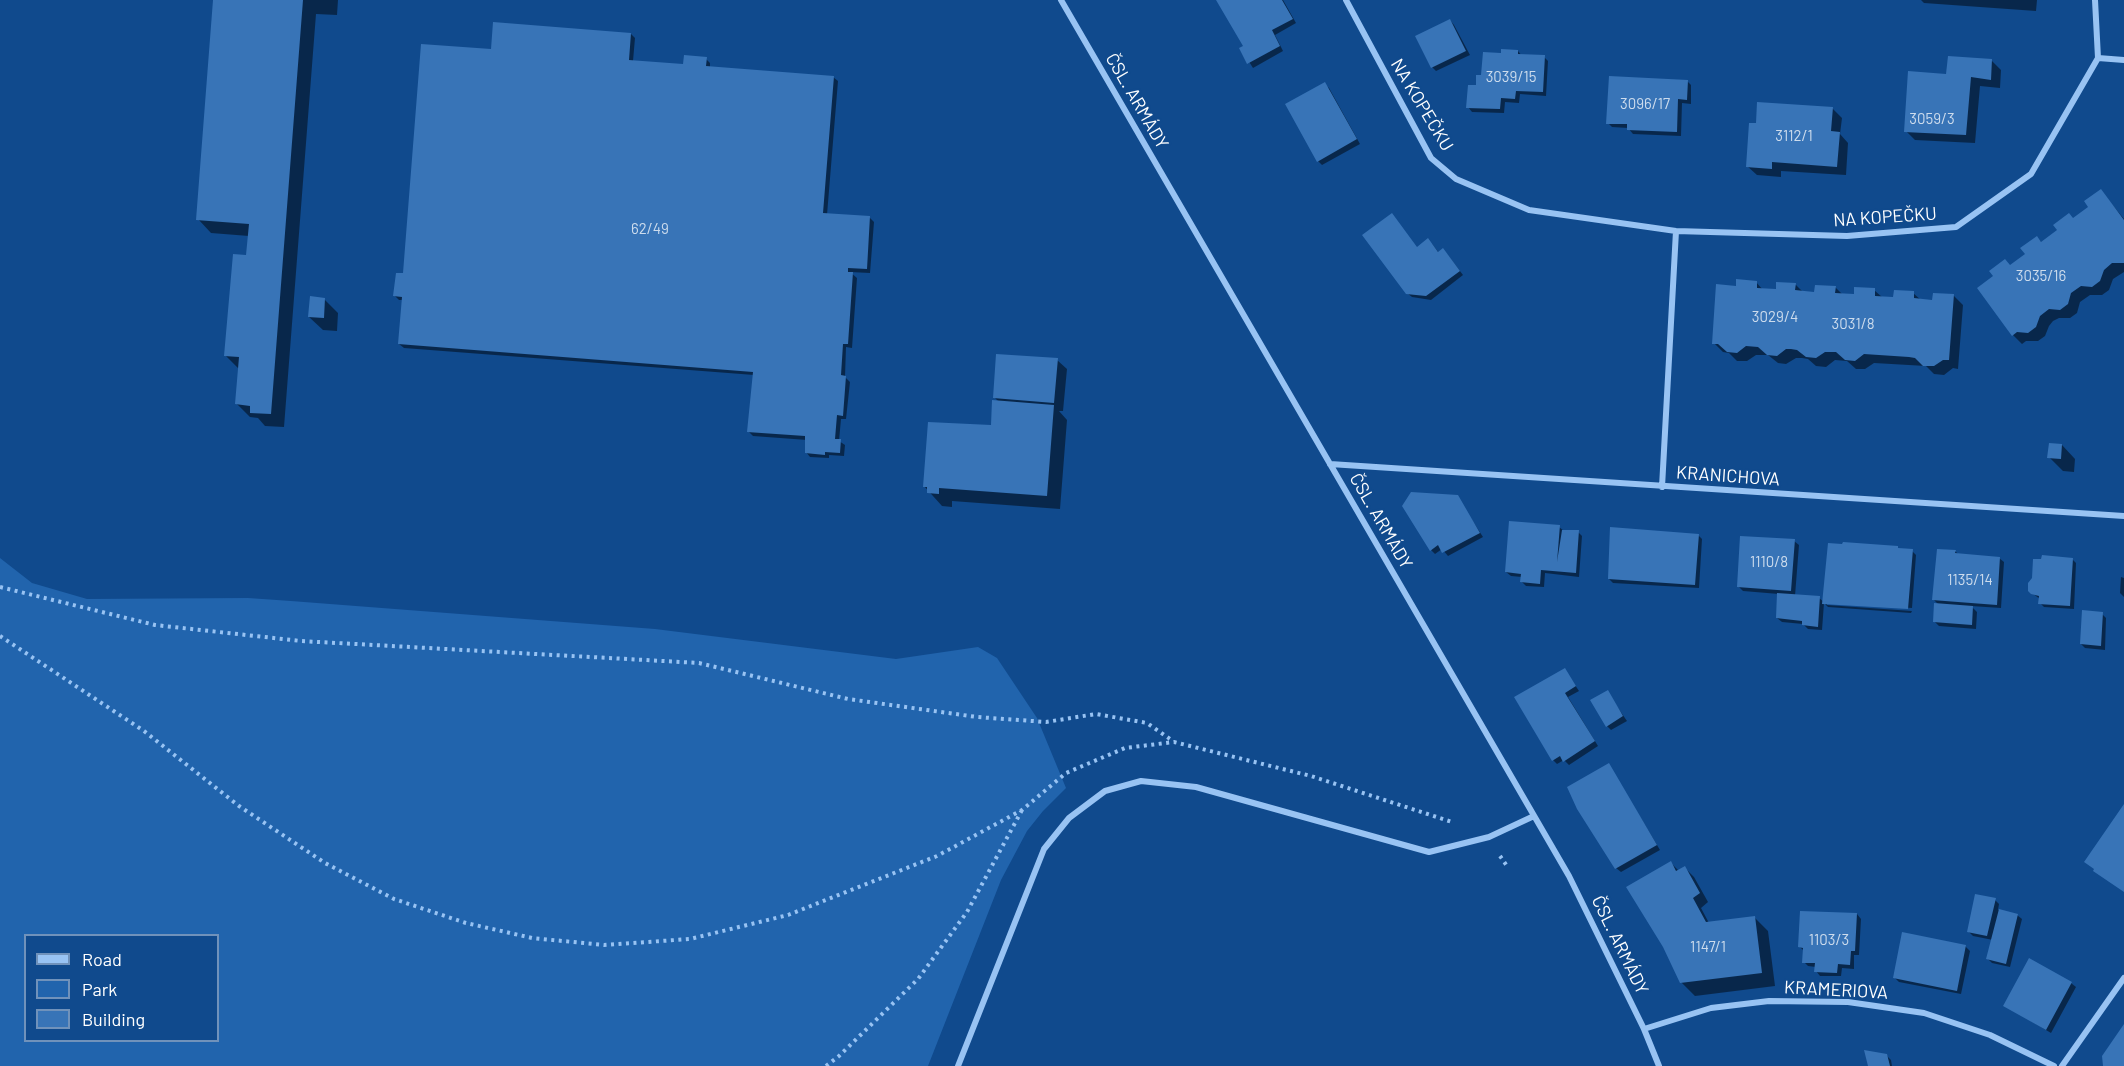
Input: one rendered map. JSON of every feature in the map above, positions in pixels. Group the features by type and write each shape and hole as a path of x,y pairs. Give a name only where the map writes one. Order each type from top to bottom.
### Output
{"street":[{"name":"ČSL. ARMÁDY","path":"1060,0 1569,876 1644,1029 1659,1066"},
{"name":"NA KOPEČKU","path":"1346,0 1431,158 1456,178 1529,210 1677,231 1846,236 1956,227 2031,174 2098,58"},
{"path":"2095,0 2098,58 2124,60"},
{"path":"1662,487 1677,231"},
{"name":"KRANICHOVA","path":"1330,464 2124,516"},
{"path":"958,1066 1044,849 1069,818 1105,791 1141,781 1196,787 1429,852 1489,837 1534,816"},
{"path":"2062,1066 2124,978"},
{"name":"KRAMERIOVA","path":"1644,1029 1711,1008 1769,1001 1848,1002 1924,1013 1990,1035 2054,1066"}],"path":[{"path":"0,587 155,625 301,641 699,663 848,699 977,717 1046,722 1096,714 1147,723 1174,742"},
{"path":"0,636 144,731 239,806 325,862 394,899 466,923 532,938 604,945 690,939 788,915 938,856 1022,810 1066,773 1125,748 1174,742 1311,776 1449,820"},
{"path":"826,1066 918,979 967,912 1022,810"}],"green space":[{"path":"0,558 32,583 87,599 248,598 291,601 655,629 896,659 978,647 997,658 1037,718 1066,788 1027,831 1001,880 928,1066 0,1066"}],"building":[{"path":"213,0 303,0 271,414 250,413 250,406 235,404 239,357 224,356 233,254 246,255 249,224 196,220"},
{"path":"1216,0 1282,0 1293,19 1272,30 1280,46 1247,64 1239,48 1243,46"},
{"path":"1450,19 1466,51 1431,68 1415,36"},
{"path":"493,22 631,33 629,60 683,64 684,55 707,57 706,66 834,76 823,213 870,216 867,269 848,268 848,272 853,272 848,344 843,344 841,375 846,376 843,416 837,415 835,439 841,439 840,453 825,452 825,455 805,453 805,436 747,432 753,372 398,344 402,297 393,296 396,273 403,273 421,44 491,49"},
{"path":"1501,49 1518,50 1518,54 1545,55 1543,92 1516,91 1515,99 1501,98 1500,109 1466,108 1468,85 1476,85 1476,75 1481,75 1483,52 1501,53"},
{"path":"1948,56 1992,59 1991,80 1971,77 1966,135 1904,132 1908,71 1946,74"},
{"path":"1609,76 1688,80 1687,100 1678,99 1677,132 1627,130 1627,124 1606,124"},
{"path":"1325,82 1357,139 1317,162 1285,104"},
{"path":"1757,102 1833,107 1831,131 1840,132 1837,167 1772,162 1772,169 1746,167 1749,123 1756,123"},
{"path":"2101,189 2124,220 2124,263 2112,263 2104,270 2100,281 2092,287 2081,286 2071,293 2068,304 2060,310 2049,309 2040,316 2036,327 2028,333 2017,332 2012,336 1977,288 1993,276 1989,271 2005,259 2010,265 2025,254 2020,248 2037,236 2041,242 2057,230 2053,225 2069,213 2073,218 2088,207 2084,201"},
{"path":"1392,213 1417,247 1428,238 1438,252 1443,248 1460,271 1426,296 1406,294 1362,235"},
{"path":"1736,279 1757,281 1757,288 1776,289 1776,282 1796,283 1795,290 1814,292 1815,285 1836,286 1835,293 1854,294 1854,287 1875,288 1875,296 1893,297 1894,290 1914,291 1914,298 1932,300 1933,293 1954,294 1949,360 1943,360 1934,366 1923,366 1915,358 1909,357 1864,354 1855,361 1845,360 1836,352 1825,352 1816,358 1806,357 1797,350 1791,349 1786,349 1777,356 1767,355 1758,347 1746,346 1737,353 1727,352 1718,344 1712,344 1716,284 1736,286"},
{"path":"310,296 325,298 324,318 308,317"},
{"path":"996,354 1058,358 1054,403 993,398"},
{"path":"992,400 1054,405 1047,496 939,488 939,494 927,493 927,487 923,487 928,422 991,425"},
{"path":"2049,443 2062,444 2061,459 2047,458"},
{"path":"1411,492 1458,495 1480,533 1442,553 1438,545 1430,551 1402,506"},
{"path":"1509,521 1560,525 1557,562 1562,530 1579,530 1576,573 1541,570 1540,584 1520,582 1521,574 1505,572"},
{"path":"1610,527 1699,534 1695,585 1608,579"},
{"path":"1740,536 1795,539 1791,591 1737,587"},
{"path":"1843,542 1913,549 1908,609 1822,604 1828,543 1842,544"},
{"path":"1937,549 2000,557 1997,605 1932,600"},
{"path":"2042,555 2073,558 2070,606 2038,604 2039,596 2028,591 2028,583 2032,578 2033,559 2041,559"},
{"path":"1777,593 1820,596 1818,627 1802,625 1802,621 1776,618"},
{"path":"1934,603 1973,606 1972,625 1933,622"},
{"path":"2082,610 2103,612 2101,646 2080,644"},
{"path":"1565,668 1576,686 1565,693 1595,741 1563,762 1560,756 1552,761 1514,697"},
{"path":"1608,690 1623,716 1606,727 1590,700"},
{"path":"1609,763 1657,845 1615,869 1577,809 1567,787"},
{"path":"2124,804 2124,892 2084,862"},
{"path":"1671,861 1676,871 1685,866 1700,893 1693,898 1706,922 1755,916 1762,973 1680,983 1663,947 1626,887"},
{"path":"1975,894 1996,898 1987,936 1967,932"},
{"path":"1999,909 2018,914 2006,964 1986,959"},
{"path":"1800,911 1857,913 1855,951 1851,951 1850,965 1838,964 1837,973 1814,972 1815,963 1802,963 1803,948 1798,947"},
{"path":"1902,932 1966,945 1957,991 1893,978"},
{"path":"2029,958 2072,982 2046,1030 2003,1006"},
{"path":"2124,1024 2124,1066 2103,1066 2102,1056"},
{"path":"1864,1050 1887,1054 1890,1066 1868,1066"}]}
